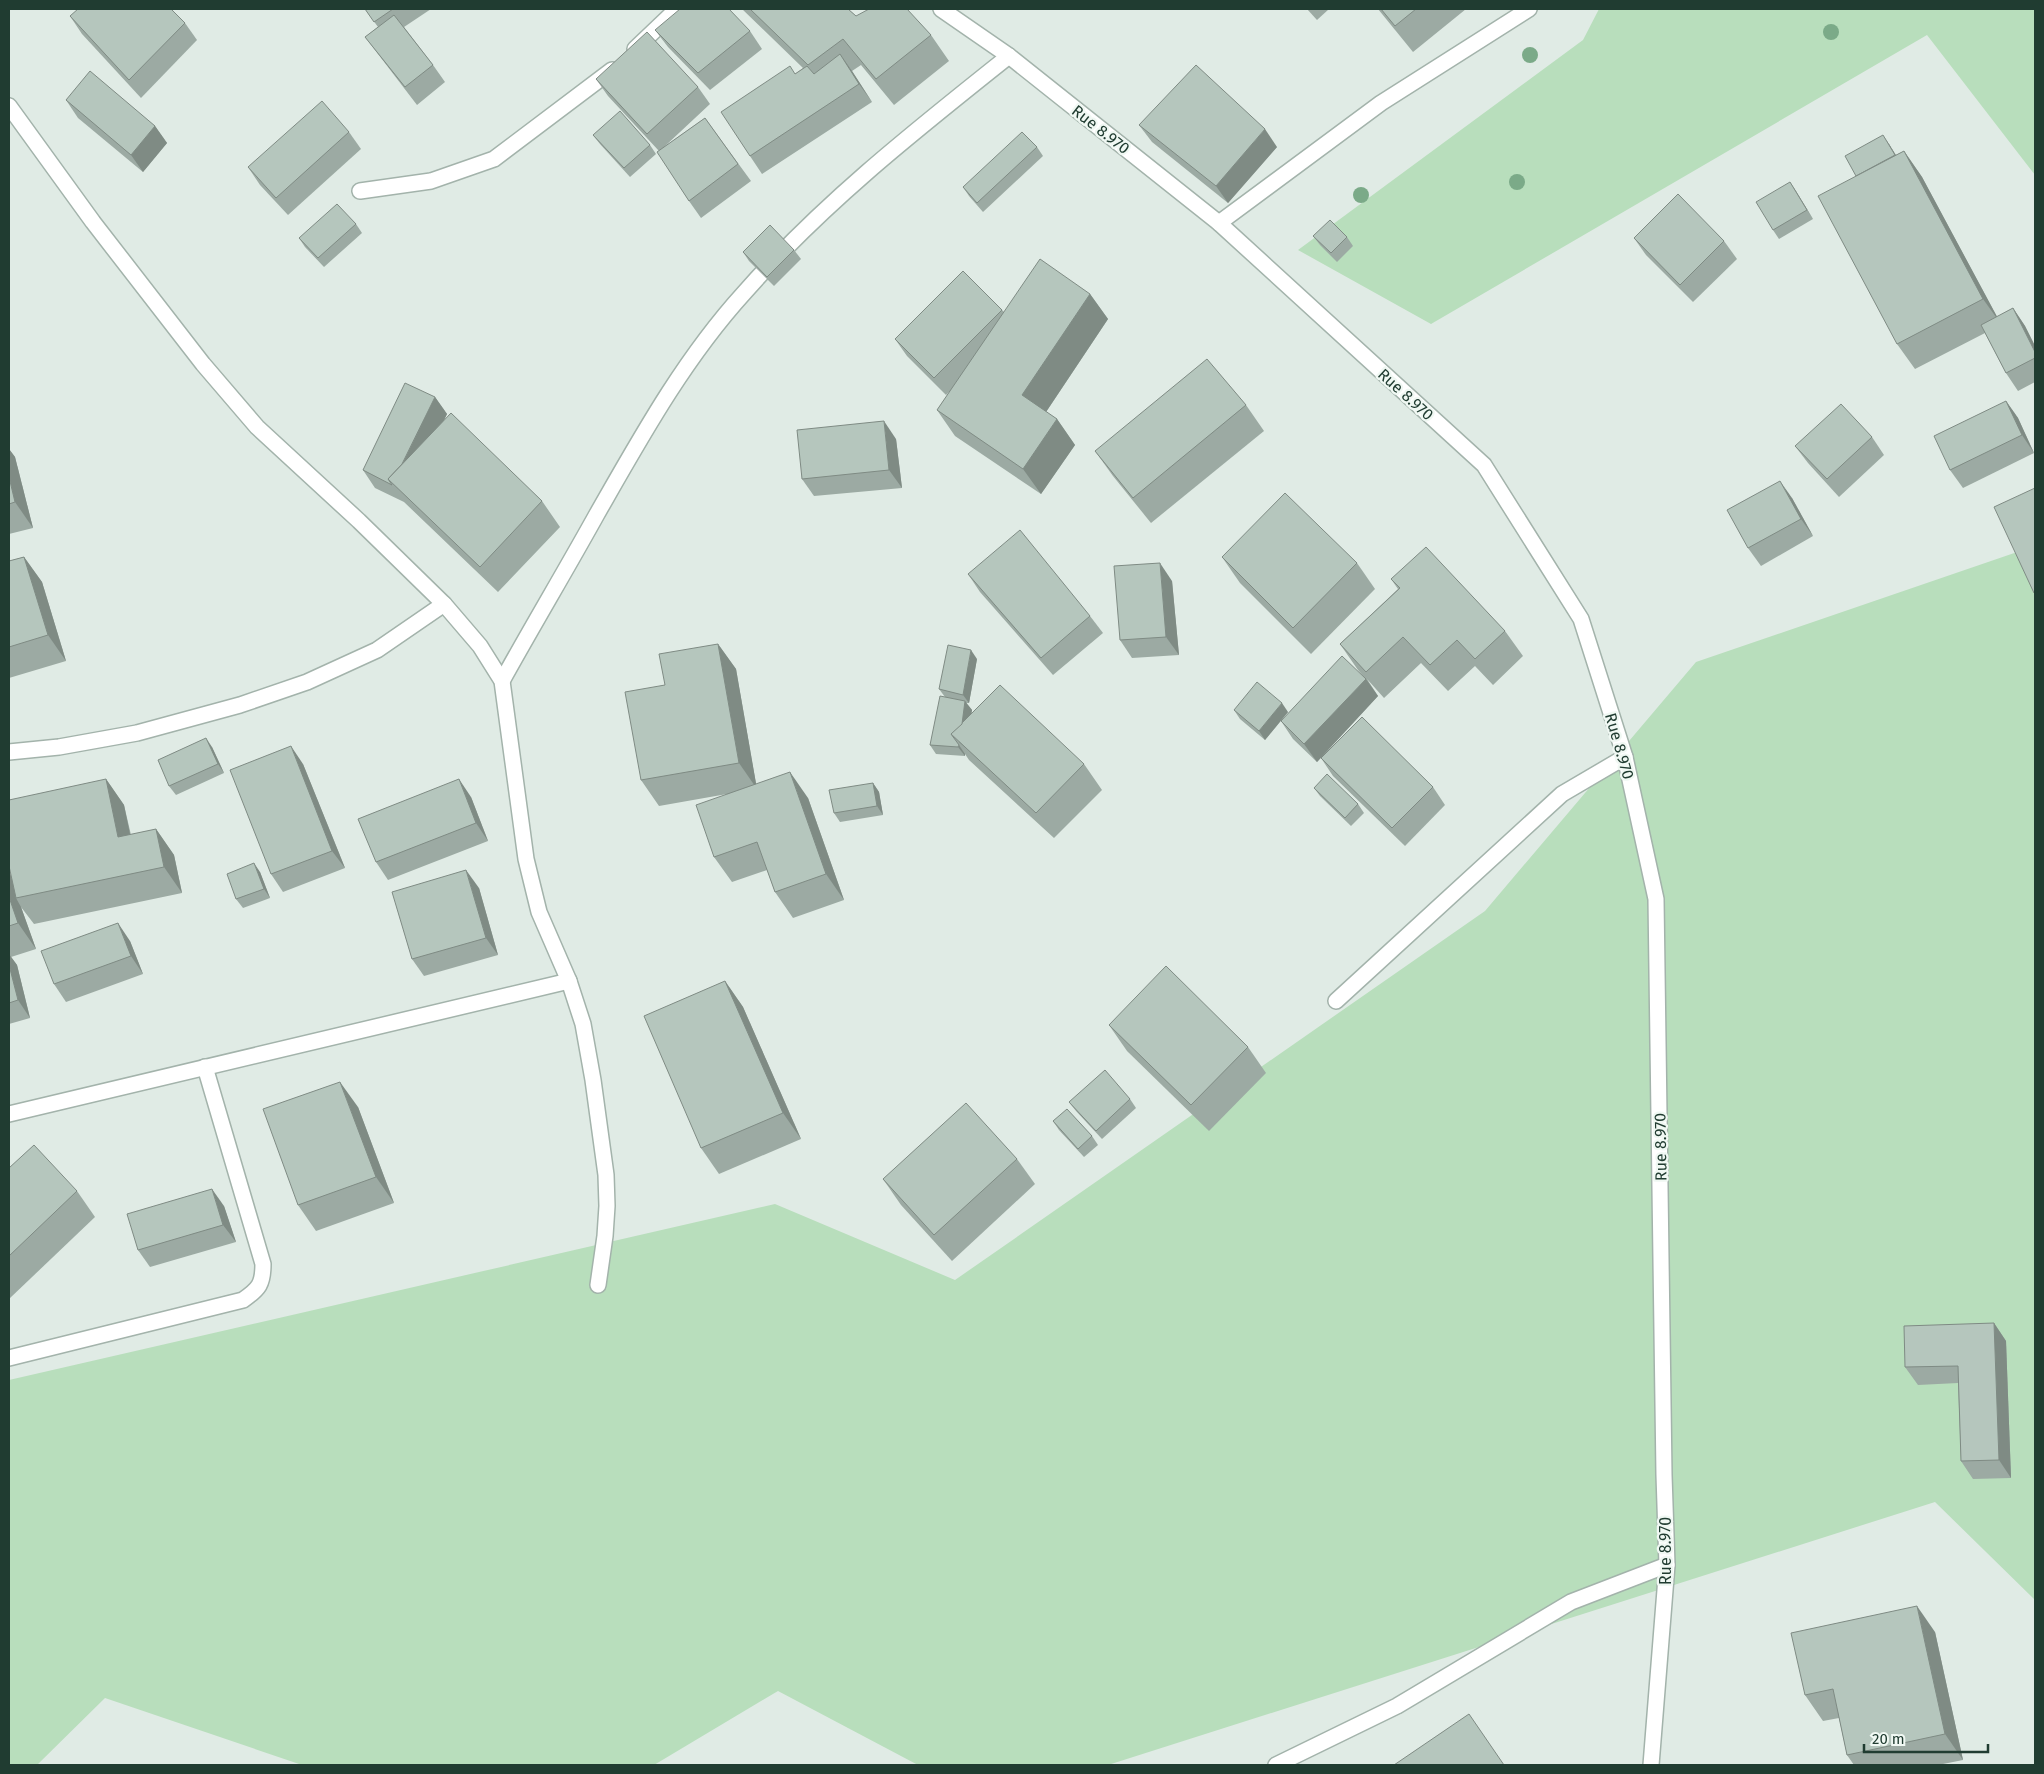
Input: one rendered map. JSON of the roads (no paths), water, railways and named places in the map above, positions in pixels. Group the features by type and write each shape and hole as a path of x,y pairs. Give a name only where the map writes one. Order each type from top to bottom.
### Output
{"street":[{"path":"360,192 431,181 494,159 617,66 677,9"},
{"name":"Rue 8.970","path":"942,9 1008,56 1219,223 1484,465 1581,619 1625,757 1656,899 1667,1566 1651,1765"},
{"path":"1219,223 1381,103 1530,9"},
{"path":"502,681 651,418 699,348 743,293 822,214 889,152 1008,56"},
{"path":"9,106 93,222 204,364 251,420 444,604 480,646 502,681 526,859 539,912 569,981 583,1024 593,1080 606,1175 605,1236 598,1285"},
{"path":"9,752 59,747 138,734 240,705 307,682 377,650 444,604"},
{"path":"1336,1002 1562,794 1625,757"},
{"path":"9,1114 569,981"},
{"path":"9,1358 243,1300 256,1291 263,1279 263,1264 205,1067"},
{"path":"1276,1765 1397,1706 1571,1602 1667,1566"}]}
